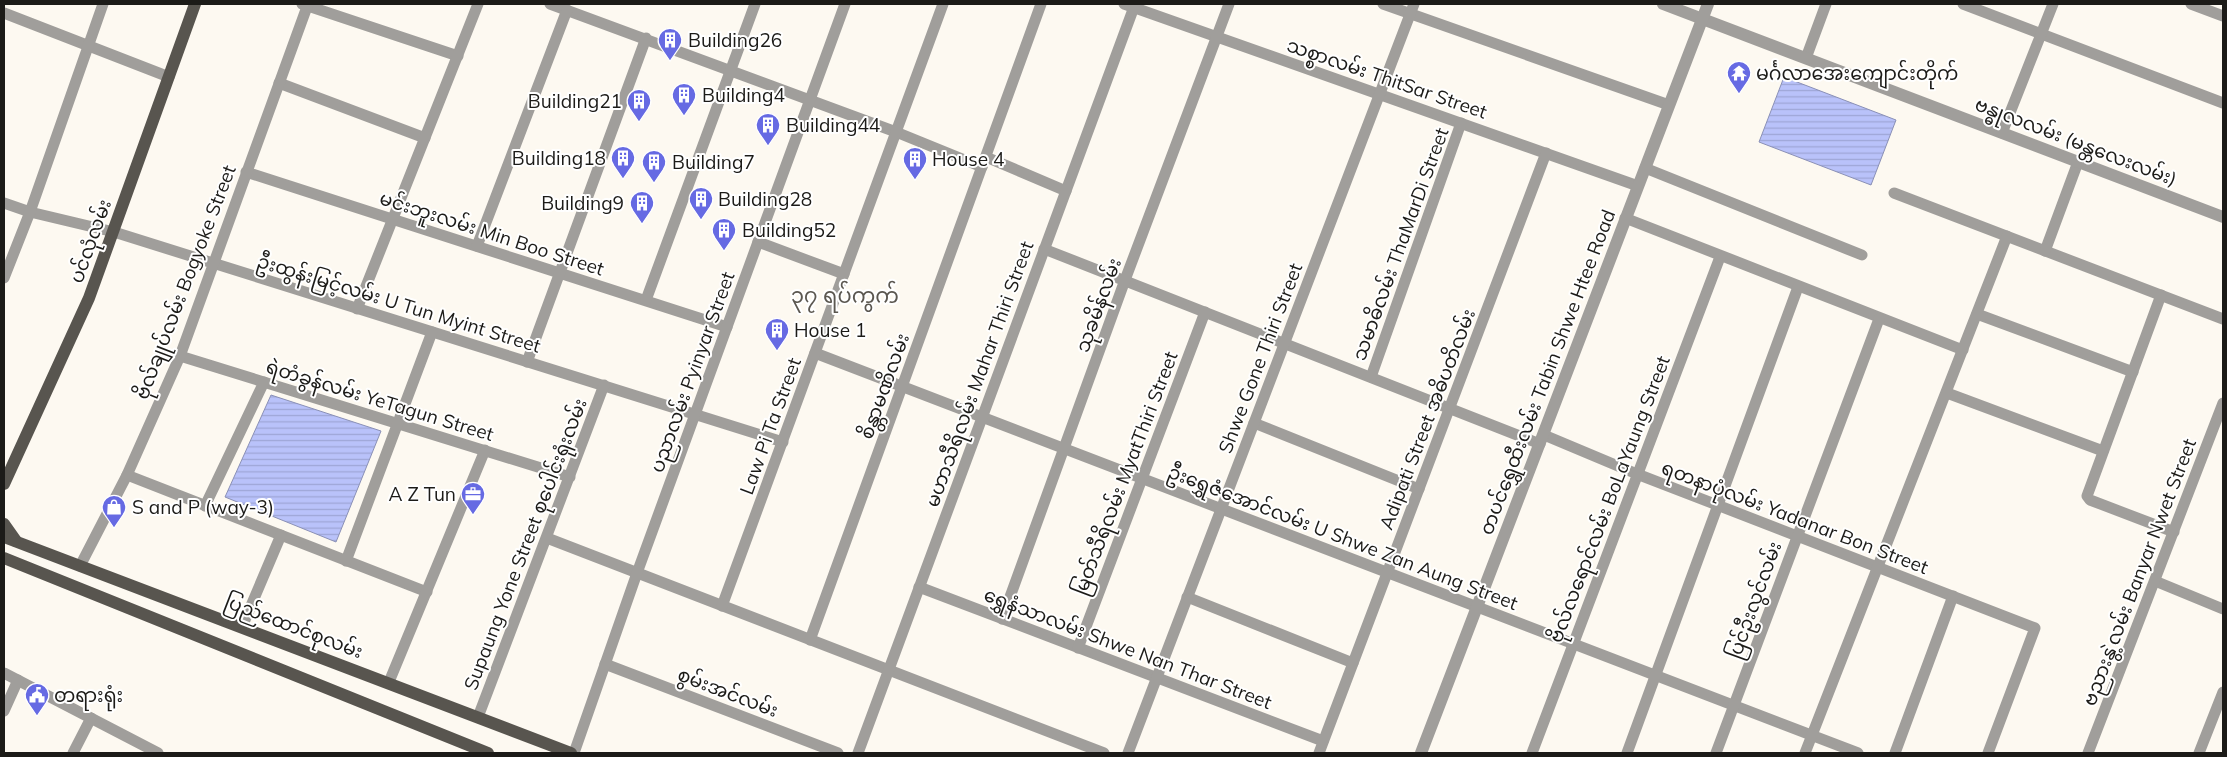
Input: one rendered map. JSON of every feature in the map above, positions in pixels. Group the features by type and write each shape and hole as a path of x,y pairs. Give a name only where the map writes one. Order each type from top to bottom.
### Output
{"main road":[{"name":"ပင်လုံလမ်း","path":"4,484 89,298 196,4"},
{"path":"4,524 18,543"},
{"name":"ပြည်ထောင်စုလမ်း","path":"4,537 572,753"},
{"path":"6,559 468,750 488,753"}],"street":[{"path":"7,4 4,13 169,77"},
{"path":"4,278 30,212 103,4"},
{"path":"306,4 458,56"},
{"name":"ဗိုလ်ချုပ်လမ်း Bogyoke Street","path":"80,566 126,474 180,356 306,4"},
{"path":"357,309 478,4"},
{"path":"550,4 896,132 1066,191"},
{"path":"646,300 755,4"},
{"name":"ပညာလမ်း Pyinyar Street","path":"572,753 845,4"},
{"name":"Law Pi Ta Street","path":"722,606 944,4"},
{"name":"စိန္တာမဏိလမ်း","path":"810,640 1042,4"},
{"name":"သုခမိန်လမ်း","path":"1002,619 1125,280 1229,4"},
{"path":"1382,4 1412,9 1670,105"},
{"name":"ဗန္ဓုလလမ်း (မန္တလေးလမ်း)","path":"1663,4 2078,162 2223,215"},
{"name":"တပင်ရွှေထီးလမ်း Tabin Shwe Htee Road","path":"1421,753 1708,4"},
{"path":"1806,58 1826,4"},
{"path":"1963,4 2223,104"},
{"path":"2002,133 2053,4"},
{"path":"2191,4 2223,16"},
{"name":"သစ္စာလမ်း ThitSar Street","path":"1129,5 1638,186"},
{"name":"မဟာသီရိလမ်း Mahar Thiri Street","path":"858,753 1066,191 1129,5"},
{"name":"Shwe Gone Thiri Street","path":"1128,753 1412,9"},
{"path":"477,246 567,10"},
{"path":"527,362 646,38"},
{"path":"279,83 425,138"},
{"name":"သမာဓိလမ်း ThaMarDi Street","path":"1371,377 1461,123"},
{"name":"Adipati Street အဓိပတိလမ်း","path":"1319,753 1546,153"},
{"path":"2045,251 2078,162"},
{"path":"1645,168 1862,255"},
{"name":"မင်းဘူးလမ်း Min Boo Street","path":"246,172 727,327"},
{"path":"1894,193 2223,319"},
{"name":"ဦးထွန်းမြင့်လမ်း U Tun Myint Street","path":"4,203 30,212 114,232 783,442"},
{"path":"1626,218 1720,257 1962,350"},
{"path":"1804,753 1947,393 2007,236"},
{"path":"758,242 844,274"},
{"name":"ရတနာပုံလမ်း Yadanar Bon Street","path":"1044,249 1450,408 1637,474 2035,628 1988,753"},
{"name":"ဗိုလ်လရောင်လမ်း BoLaYaung Street","path":"1532,753 1720,257"},
{"path":"1626,753 1798,287"},
{"path":"2161,295 2087,499 2174,532"},
{"name":"မြတ်သီရိလမ်း MyatThiri Street","path":"1078,648 1205,312"},
{"path":"1977,314 2133,372"},
{"name":"ပြင်ဦးလွင်လမ်း","path":"1716,753 1879,319"},
{"path":"346,561 432,332"},
{"name":"ဦးရွှေဇံအောင်လမ်း U Shwe Zan Aung Street","path":"815,353 1387,572 1655,677 1858,753"},
{"name":"ရဲတံခွန်လမ်း YeTagun Street","path":"180,356 570,477"},
{"path":"205,506 264,382"},
{"name":"Supaung Yone Street စုပေါင်းရုံးလမ်း","path":"478,717 604,385"},
{"path":"1947,393 2103,451"},
{"name":"ဗညားနွဲ့လမ်း Banyar Nwet Street","path":"2088,753 2222,410"},
{"path":"1254,422 1419,489"},
{"path":"389,682 485,450"},
{"path":"126,474 427,592"},
{"path":"242,627 281,535"},
{"path":"547,538 1104,753"},
{"path":"2155,581 2223,609"},
{"name":"ရွှေနံသာလမ်း Shwe Nan Thar Street","path":"919,587 1323,741"},
{"path":"1895,753 1953,596"},
{"path":"1187,597 1353,663"},
{"name":"စွမ်းအင်လမ်း","path":"604,664 838,753"},
{"path":"4,673 158,753"},
{"path":"4,711 18,680"},
{"path":"2199,753 2223,692"},
{"path":"73,753 91,718"}],"water":[{"path":"1784,77 1896,120 1871,185 1759,142"},
{"path":"271,395 381,431 336,542 225,497"}],"place":[{"name":"Building26","path":"670,61"},
{"name":"မင်္ဂလာအေးကျောင်းတိုက်","path":"1739,94"},
{"name":"Building4","path":"684,116"},
{"name":"Building21","path":"639,122"},
{"name":"Building44","path":"768,146"},
{"name":"Building18","path":"623,179"},
{"name":"House 4","path":"915,180"},
{"name":"Building7","path":"654,183"},
{"name":"Building28","path":"701,220"},
{"name":"Building9","path":"642,224"},
{"name":"Building52","path":"724,251"},
{"name":"House 1","path":"777,351"},
{"name":"A Z Tun","path":"473,515"},
{"name":"S and P (way-3)","path":"114,528"},
{"name":"တရားရုံး","path":"37,716"}],"district":[{"name":"၃၇ ရပ်ကွက်","path":"845,296"}]}
